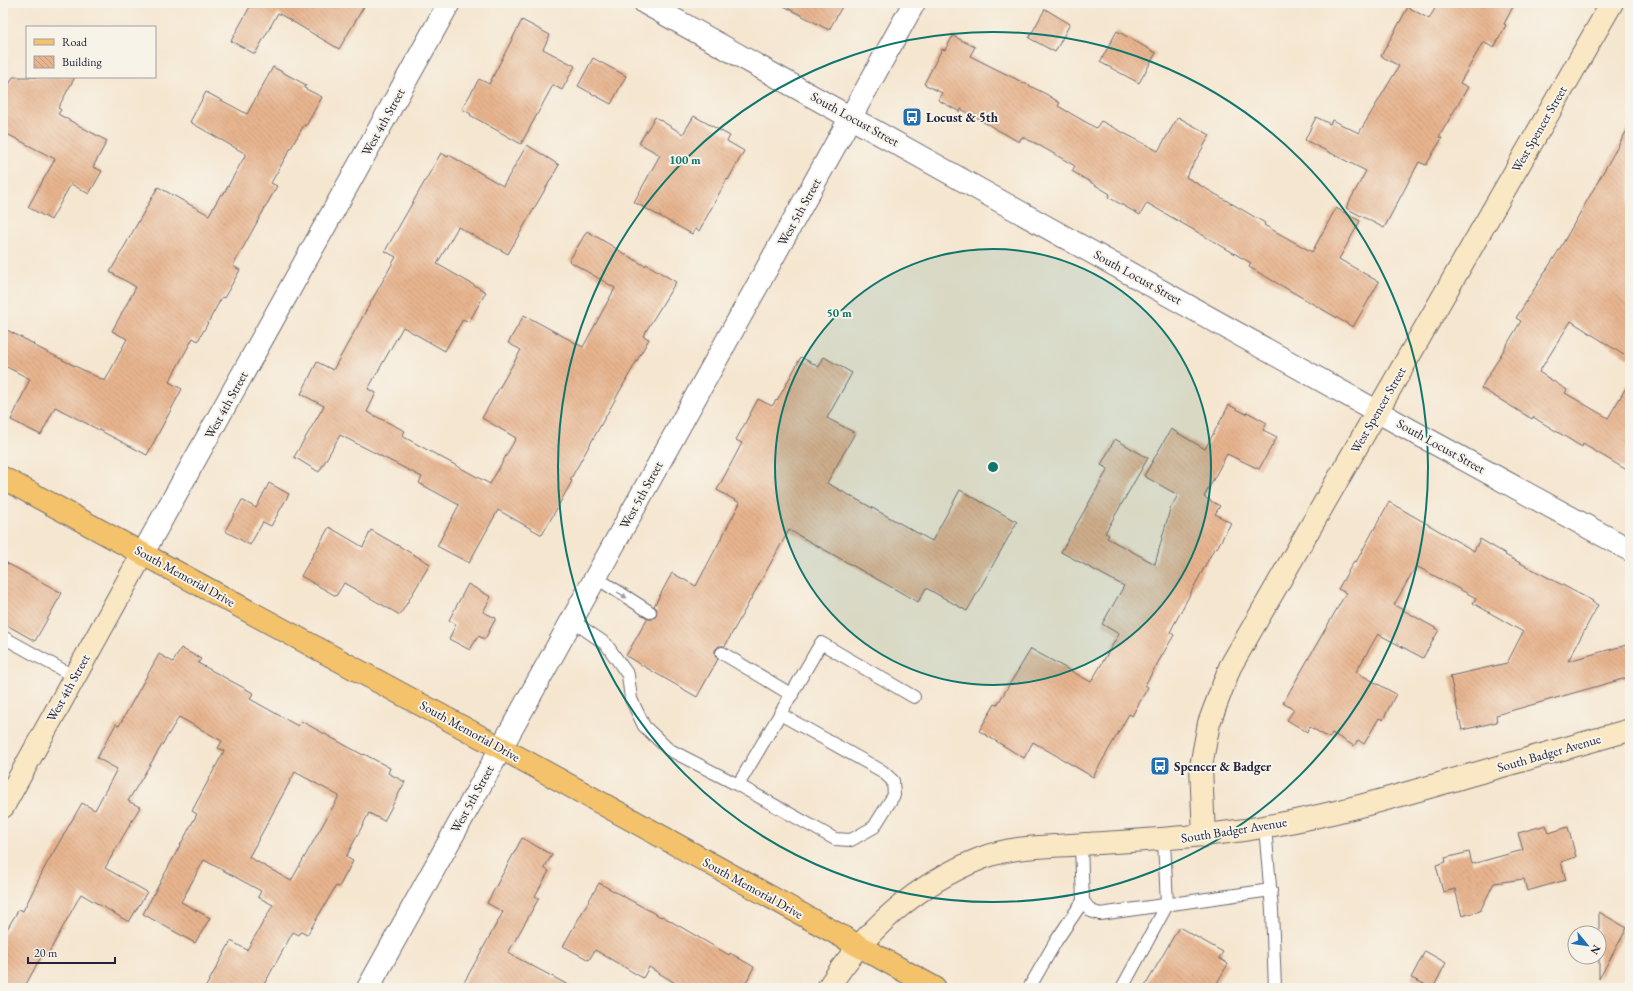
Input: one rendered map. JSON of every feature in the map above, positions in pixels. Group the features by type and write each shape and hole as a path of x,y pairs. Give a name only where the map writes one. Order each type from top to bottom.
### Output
{"main road":[{"name":"South Memorial Drive","path":"3,478 500,748 935,988"}],"street":[{"name":"West 4th Street","path":"3,807 449,3"},
{"name":"South Locust Street","path":"645,3 851,116 1377,411 1630,550"},
{"name":"West 5th Street","path":"368,988 914,3"},
{"name":"West Spencer Street","path":"1204,836 1201,766 1209,723 1230,667 1612,3"},
{"name":"South Badger Avenue","path":"828,988 858,946 916,893 947,874 976,861 1015,849 1050,845 1081,845 1164,840 1265,827 1335,812 1411,793 1630,730"}],"lane":[{"path":"595,577 650,612"},
{"path":"571,620 606,644 628,675 631,699 644,726 668,749 738,785 835,839 851,840 874,827 894,795 893,781 882,771 780,714"},
{"path":"3,637 74,677"},
{"path":"738,785 792,695 821,643 914,697"},
{"path":"722,653 792,695"},
{"path":"1265,827 1271,890 1275,988"},
{"path":"1122,988 1167,905 1164,840"},
{"path":"1029,988 1056,941 1083,901 1081,845"},
{"path":"1083,901 1091,911 1104,915 1271,890"}],"building":[{"path":"252,3 366,3 339,49 278,13 255,54 231,41"},
{"path":"778,3 844,3 829,30"},
{"path":"1438,3 1515,3 1494,48 1483,42 1460,83 1468,87 1439,137 1442,138 1426,165 1419,162 1384,228 1346,208 1366,171 1305,140 1316,117 1330,124 1332,120 1359,133 1399,66 1381,56 1408,7 1429,19"},
{"path":"1045,9 1070,24 1055,52 1029,38"},
{"path":"522,20 550,35 543,49 575,66 562,90 553,85 521,144 462,109 479,79 489,84"},
{"path":"1117,31 1156,53 1139,83 1100,62"},
{"path":"953,36 975,47 970,56 1046,94 1060,103 1058,106 1096,128 1101,121 1158,151 1178,117 1210,135 1186,177 1265,223 1264,225 1312,252 1336,208 1360,221 1339,259 1379,282 1353,327 1249,267 1251,263 1147,203 1140,215 1108,197 1110,194 1072,171 1075,166 1037,144 1022,137 1019,142 961,109 960,112 938,100 942,93 924,84 942,49 945,50"},
{"path":"593,58 626,76 611,104 578,86"},
{"path":"273,67 306,85 304,88 322,97 306,126 304,125 271,183 277,186 233,266 240,270 224,298 222,297 198,341 193,338 169,382 182,389 147,455 55,407 41,435 11,420 30,379 3,365 3,328 34,344 33,345 105,381 127,339 112,331 136,287 110,272 158,187 209,215 221,194 223,195 246,154 190,122 206,92 247,114"},
{"path":"13,77 74,78 58,108 61,110 58,114 107,141 93,167 102,171 89,194 71,184 51,220 28,207 55,159 3,132 3,96"},
{"path":"694,116 730,136 727,141 744,151 699,231 695,229 692,234 634,202 660,155 639,143 655,117 683,134"},
{"path":"1630,125 1630,359 1571,321 1539,372 1567,390 1565,393 1608,418 1630,381 1630,472 1583,444 1582,447 1533,417 1532,419 1481,388 1521,321 1516,318 1559,250"},
{"path":"527,145 559,165 508,254 458,227 437,264 486,292 469,322 463,319 445,351 403,327 368,389 376,393 367,412 405,431 402,436 490,484 516,438 482,418 521,350 508,343 524,315 583,347 615,288 569,261 587,231 645,266 646,264 676,282 643,336 649,339 570,480 572,481 542,535 498,510 469,563 437,546 459,505 419,483 422,477 340,435 319,472 294,457 324,406 301,394 317,362 333,370 396,257 385,251 441,153 448,157 449,155 503,186"},
{"path":"801,357 819,367 824,357 852,373 827,418 855,433 827,483 932,541 960,490 1017,522 967,611 926,588 918,602 789,530 725,646 719,646 715,650 715,656 718,659 697,697 626,656 647,619 653,619 656,616 657,609 654,606 672,573 696,586 740,503 717,490 742,443 736,440 758,399 772,406 776,400 777,401"},
{"path":"1229,405 1246,414 1247,412 1267,423 1263,430 1277,437 1259,469 1227,454 1204,497 1220,506 1215,514 1231,523 1217,548 1215,547 1170,632 1174,635 1145,685 1148,687 1132,716 1129,714 1093,777 1033,742 1024,758 979,731 995,704 997,705 1031,649 1091,682 1119,634 1102,624 1124,586 1061,552 1108,469 1101,465 1115,439 1148,458 1105,533 1109,535 1107,538 1155,564 1170,509 1178,495 1144,476 1171,429 1205,449"},
{"path":"269,483 289,494 271,526 263,522 250,545 225,531 242,500 256,508"},
{"path":"1389,502 1474,551 1480,539 1506,554 1505,555 1593,601 1592,602 1598,605 1568,661 1630,644 1630,677 1496,715 1497,722 1462,730 1450,676 1507,663 1523,632 1473,603 1476,598 1416,566 1394,605 1439,630 1423,658 1378,634 1356,672 1396,694 1383,720 1379,718 1364,744 1358,740 1354,746 1332,733 1329,738 1310,727 1307,732 1287,720 1294,710 1283,703 1346,593 1338,589 1354,561 1356,562"},
{"path":"329,527 363,547 371,530 430,564 400,615 344,583 336,596 301,576"},
{"path":"3,561 62,593 35,641 3,623"},
{"path":"468,584 491,597 483,612 496,618 485,639 478,636 470,650 449,639 456,624 449,620"},
{"path":"181,648 201,659 198,663 253,693 250,699 298,726 301,721 363,755 364,754 390,768 388,773 405,782 384,821 369,813 346,857 353,861 339,887 336,886 307,935 301,932 299,935 293,932 262,988 205,988 231,941 247,950 273,905 258,897 261,891 204,860 181,902 210,918 195,943 143,914 197,814 192,811 224,751 218,748 222,741 179,717 128,801 140,807 105,868 147,892 129,922 81,894 47,956 43,953 24,988 3,988 3,936 19,909 23,911 46,865 82,803 95,810 117,769 97,758 116,724 119,726 159,654 173,662","holes":["295,772 339,796 291,881 249,857"]},
{"path":"1546,825 1549,833 1568,827 1576,857 1561,862 1566,880 1527,891 1524,879 1494,883 1480,911 1462,916 1455,889 1443,892 1436,865 1446,862 1445,858 1469,852 1472,864 1523,850 1518,833"},
{"path":"522,838 552,855 544,868 549,871 535,896 539,898 508,953 574,988 461,988 503,912 487,903"},
{"path":"599,883 661,917 662,916 729,955 730,953 754,967 743,988 683,988 649,967 643,978 595,950 589,960 563,946"},
{"path":"1599,912 1627,928 1607,964 1607,925 1599,925"},
{"path":"1179,927 1223,952 1219,958 1228,964 1214,988 1144,988"},
{"path":"1425,951 1446,963 1433,988 1411,978"},
{"path":"1599,965 1607,965 1599,979"}],"place":[{"name":"Locust & 5th","path":"912,117"},
{"name":"Spencer & Badger","path":"1160,766"}]}
